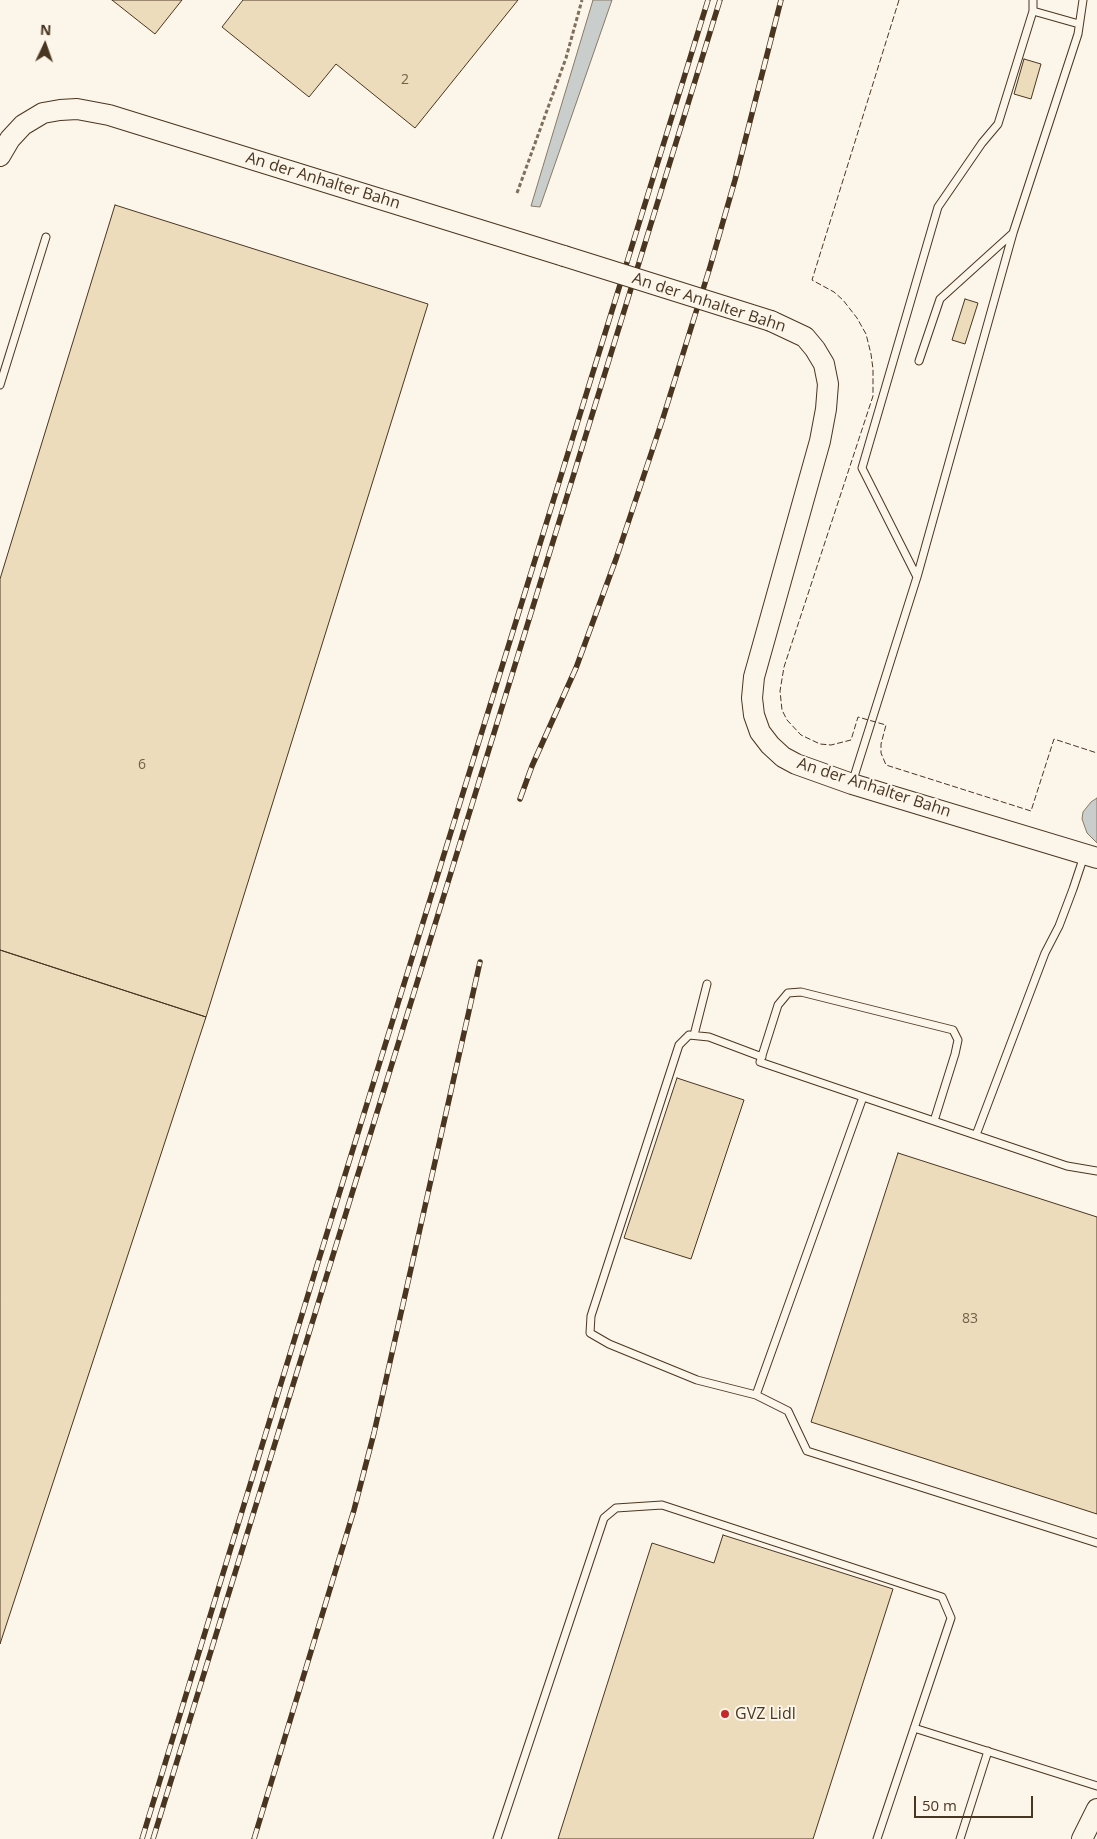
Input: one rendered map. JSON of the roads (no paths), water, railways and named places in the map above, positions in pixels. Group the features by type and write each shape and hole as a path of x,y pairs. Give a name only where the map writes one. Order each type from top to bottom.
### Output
{"street":[{"name":"An der Anhalter Bahn","path":"0,156 10,139 22,125 43,113 77,109 109,115 771,321 805,337 824,364 828,384 826,409 820,441 754,677 752,698 754,715 760,732 783,757 796,764 852,784 1091,856"},
{"path":"1082,1839 1097,1809"}],"lane":[{"path":"918,576 862,468 938,207 998,124 1033,10 1034,0"},
{"path":"852,784 918,576 1013,233 1075,44 1083,0"},
{"path":"1033,10 1080,24"},
{"path":"920,362 940,299 1013,233"},
{"path":"0,385 46,237"},
{"path":"976,1135 1045,953 1059,926 1073,889 1091,856"},
{"path":"694,1035 707,984"},
{"path":"934,1121 958,1040 953,1030 801,992 788,993 778,1005 760,1062 934,1121 976,1135 1067,1166 1097,1171"},
{"path":"762,1057 709,1037 694,1035 689,1035 679,1046 591,1316 590,1333 609,1344 697,1380 756,1395 788,1411 807,1451 1097,1543"},
{"path":"756,1395 863,1097"},
{"path":"498,1839 604,1518 616,1508 662,1505 942,1596 951,1618 877,1839"},
{"path":"914,1728 1097,1786"},
{"path":"960,1839 988,1751"}],"railway":[{"path":"142,1839 708,0"},
{"path":"153,1839 720,0"},
{"path":"520,799 532,766 576,668 616,559 663,418 735,180 781,0"},
{"path":"254,1839 354,1510 374,1433 480,962"}],"place":[{"name":"GVZ Lidl","path":"725,1714"}]}
